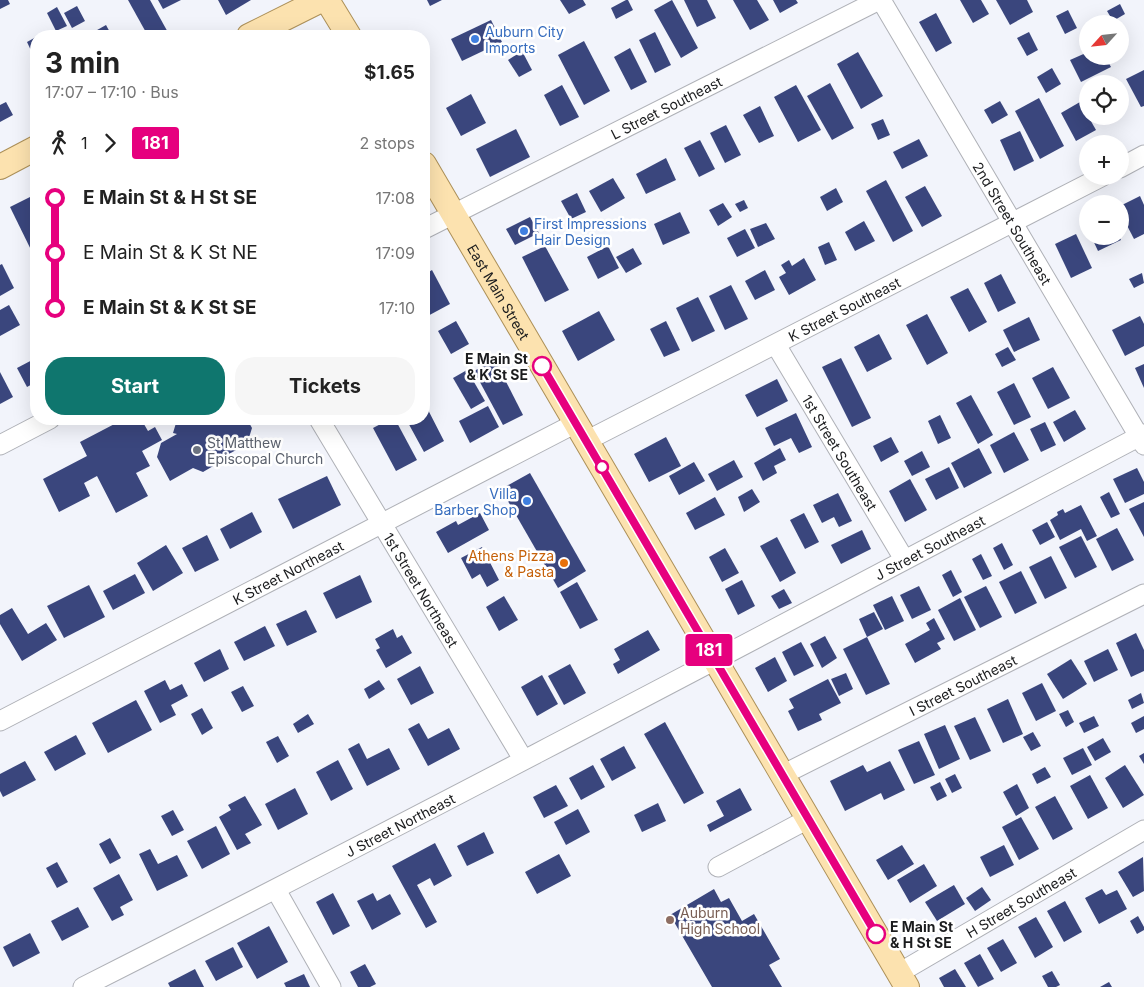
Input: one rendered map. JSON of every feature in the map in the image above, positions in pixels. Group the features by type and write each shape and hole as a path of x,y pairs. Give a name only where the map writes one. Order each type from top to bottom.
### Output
{"main road":[{"path":"261,30 322,0"},
{"path":"327,0 345,30"},
{"path":"0,167 30,151"},
{"name":"East Main Street","path":"430,174 903,980"}],"street":[{"name":"L Street Southeast","path":"430,226 880,0"},
{"name":"2nd Street Southeast","path":"880,0 1142,438"},
{"path":"1129,163 1144,155"},
{"name":"K Street Southeast","path":"581,432 776,345 1085,185"},
{"name":"1st Street Southeast","path":"776,345 904,560"},
{"path":"0,445 38,425"},
{"name":"1st Street Northeast","path":"323,425 523,760"},
{"name":"K Street Northeast","path":"0,721 382,523 581,432"},
{"name":"J Street Southeast","path":"715,661 904,560 1142,438"},
{"name":"I Street Southeast","path":"782,775 1144,594"},
{"name":"J Street Northeast","path":"83,987 276,890 715,661"},
{"path":"718,867 808,819"},
{"name":"H Street Southeast","path":"903,980 1144,830"},
{"path":"276,890 331,987"}],"building":[{"path":"0,0 8,0 10,4 0,9"},
{"path":"128,0 150,0 167,30 145,30"},
{"path":"158,0 181,0 163,9"},
{"path":"218,0 251,0 226,15"},
{"path":"427,0 442,0 430,6"},
{"path":"560,0 583,0 586,5 569,14"},
{"path":"628,0 633,10 616,19 611,8"},
{"path":"672,0 698,48 681,58 654,10"},
{"path":"684,0 707,0 716,18 697,27"},
{"path":"733,0 757,0 769,20 750,30"},
{"path":"773,0 796,0 798,3 780,13"},
{"path":"960,0 981,0 989,14 973,23"},
{"path":"996,0 1027,0 1033,12 1010,25"},
{"path":"1120,4 1125,14 1109,15 1107,11"},
{"path":"77,6 85,21 72,28 64,13"},
{"path":"57,7 67,26 56,30 47,13"},
{"path":"1068,10 1077,28 1065,34 1056,16"},
{"path":"936,13 952,43 936,52 919,22"},
{"path":"491,20 502,42 462,61 451,39"},
{"path":"106,25 109,30 97,30"},
{"path":"655,32 671,65 655,73 639,40"},
{"path":"1029,32 1038,50 1027,56 1017,38"},
{"path":"584,41 610,91 584,105 558,55"},
{"path":"630,48 647,82 631,90 614,57"},
{"path":"522,51 532,70 519,77 508,60"},
{"path":"858,52 883,96 861,109 837,64"},
{"path":"1079,56 1079,65 1110,65 1111,67 1095,75 1079,75 1079,78 1070,60"},
{"path":"1052,68 1061,84 1046,93 1037,77"},
{"path":"1144,70 1144,106 1141,107 1129,85 1129,78"},
{"path":"830,83 854,128 832,140 807,96"},
{"path":"562,85 579,117 560,126 544,95"},
{"path":"796,85 821,130 798,142 774,97"},
{"path":"471,94 486,123 461,136 446,108"},
{"path":"1039,98 1064,146 1040,159 1015,111"},
{"path":"1000,101 1008,115 992,124 984,110"},
{"path":"6,102 13,115 0,122 0,105"},
{"path":"1079,103 1079,125 1093,125 1096,130 1087,135 1079,135 1079,139 1076,141 1061,113"},
{"path":"760,106 774,136 759,143 743,115"},
{"path":"883,119 890,135 878,140 871,124"},
{"path":"726,125 741,155 725,163 710,133"},
{"path":"516,129 530,157 490,177 476,149"},
{"path":"1020,131 1034,161 1014,171 1000,140"},
{"path":"919,139 928,156 902,169 893,152"},
{"path":"700,140 715,169 699,177 684,148"},
{"path":"666,158 676,180 646,194 636,174"},
{"path":"613,178 625,198 601,212 589,191"},
{"path":"886,180 913,231 893,242 866,191"},
{"path":"925,186 942,216 922,227 905,197"},
{"path":"836,188 843,202 827,211 820,197"},
{"path":"577,193 586,212 571,219 561,201"},
{"path":"1140,196 1144,205 1144,234 1134,239 1129,229 1129,202"},
{"path":"30,197 30,248 10,207"},
{"path":"744,200 748,208 740,212 735,204"},
{"path":"723,203 732,217 718,226 709,210"},
{"path":"680,212 690,233 663,245 654,224"},
{"path":"530,217 539,233 515,245 506,229"},
{"path":"864,221 875,241 855,251 845,232"},
{"path":"766,223 775,239 758,247 750,229"},
{"path":"745,229 755,248 737,257 727,238"},
{"path":"1076,234 1079,245 1081,245 1092,268 1071,278 1055,244"},
{"path":"829,242 837,260 825,265 818,247"},
{"path":"1095,245 1111,245 1098,251"},
{"path":"545,246 569,290 545,302 522,257"},
{"path":"608,246 619,268 598,279 587,257"},
{"path":"633,248 642,264 626,273 616,257"},
{"path":"804,258 816,280 789,295 779,277 786,273 781,265 789,260 792,266"},
{"path":"2,264 14,288 0,296 0,265"},
{"path":"432,270 450,304 430,315 430,271"},
{"path":"765,270 775,290 755,300 745,281"},
{"path":"1142,273 1144,283 1134,288 1129,279"},
{"path":"1001,274 1016,303 998,312 984,283"},
{"path":"731,285 748,319 725,330 709,296"},
{"path":"968,288 987,322 969,332 950,297"},
{"path":"698,297 715,331 692,342 676,308"},
{"path":"9,305 20,325 0,336 0,310"},
{"path":"599,311 615,340 578,361 562,331"},
{"path":"927,314 948,353 927,365 906,325"},
{"path":"1140,316 1144,324 1144,346 1125,356 1112,330"},
{"path":"1029,317 1040,340 1014,352 1003,330"},
{"path":"456,321 469,344 451,354 438,331"},
{"path":"666,321 680,350 664,357 650,329"},
{"path":"879,334 892,359 867,372 854,347"},
{"path":"1008,347 1016,360 1002,367 995,354"},
{"path":"841,358 871,418 852,427 822,367"},
{"path":"495,360 523,415 503,425 474,371"},
{"path":"30,361 30,385 27,387 17,368"},
{"path":"1144,364 1144,388 1135,368"},
{"path":"1053,367 1070,398 1048,409 1032,378"},
{"path":"467,370 485,401 471,409 453,378"},
{"path":"0,372 13,397 0,404"},
{"path":"777,379 788,401 757,417 745,395"},
{"path":"1014,383 1031,417 1014,425 997,392"},
{"path":"971,395 993,435 978,444 956,403"},
{"path":"488,406 499,427 470,443 459,421"},
{"path":"1075,410 1086,429 1064,442 1053,422"},
{"path":"796,413 812,447 799,453 791,438 774,446 765,428"},
{"path":"430,414 444,441 424,452 409,425 430,425"},
{"path":"940,415 951,438 938,444 928,421"},
{"path":"1045,422 1056,445 1041,452 1030,429"},
{"path":"113,425 144,425 148,431 155,427 162,440 142,451 150,466 136,473 148,496 116,513 97,476 84,483 90,496 59,512 43,479 87,456 80,442"},
{"name":"St Matthew Episcopal Church","path":"175,425 250,425 252,428 247,444 218,460 215,465 203,472 193,468 170,481 157,457 161,443 177,434 173,433"},
{"path":"379,425 398,425 417,460 396,471 373,428"},
{"path":"1014,432 1029,460 1004,473 990,445"},
{"path":"666,437 681,466 649,482 634,454"},
{"path":"891,437 899,452 881,462 873,446"},
{"path":"780,448 786,460 774,466 777,473 763,481 754,463"},
{"path":"979,448 992,473 964,488 951,463"},
{"path":"922,451 930,467 912,476 904,461"},
{"path":"734,460 743,477 717,491 708,474"},
{"path":"694,462 705,481 679,495 669,476"},
{"path":"949,467 959,488 936,500 925,479"},
{"path":"1137,468 1144,482 1144,494 1125,503 1113,479"},
{"path":"530,473 586,571 558,588 501,489"},
{"path":"327,476 341,505 293,529 278,499"},
{"path":"910,479 927,510 905,522 889,491"},
{"path":"752,489 760,502 744,512 738,497"},
{"path":"1109,492 1120,514 1111,518 1100,497"},
{"path":"838,493 852,521 839,527 834,517 822,523 813,505"},
{"path":"715,497 725,515 695,530 686,513"},
{"path":"1144,502 1144,537 1129,509"},
{"path":"1081,505 1097,536 1087,541 1081,529 1060,540 1050,520 1058,515 1057,512 1063,509 1065,513"},
{"path":"252,512 262,532 230,549 220,529"},
{"path":"480,513 489,530 448,553 436,532 456,521 458,525"},
{"path":"804,513 819,542 805,549 790,520"},
{"path":"1047,522 1055,537 1040,545 1032,530"},
{"path":"1117,528 1134,560 1112,571 1096,539"},
{"path":"862,530 871,549 841,564 831,545"},
{"path":"207,535 219,560 195,572 182,548"},
{"path":"1081,536 1097,567 1075,578 1059,547"},
{"path":"777,537 796,573 780,582 760,546"},
{"path":"1002,543 1013,565 1004,570 993,548"},
{"path":"166,545 183,573 153,591 137,563"},
{"path":"482,547 499,580 487,587 480,574 472,579 461,558"},
{"path":"725,548 739,573 722,582 709,557"},
{"path":"981,554 992,576 983,580 972,559"},
{"path":"1051,556 1067,588 1045,599 1029,567"},
{"path":"951,570 962,592 953,597 942,575"},
{"path":"1021,571 1037,603 1015,614 999,582"},
{"path":"135,574 145,593 113,610 103,591"},
{"path":"360,575 372,602 336,619 323,593"},
{"path":"742,580 755,606 738,615 725,589"},
{"path":"577,582 598,620 580,629 560,592"},
{"path":"89,585 105,617 64,638 47,606"},
{"path":"919,586 931,610 912,619 900,595"},
{"path":"986,586 1002,617 980,628 964,597"},
{"path":"784,589 792,603 779,609 771,596"},
{"path":"504,596 518,620 499,631 486,607"},
{"path":"892,596 904,621 885,630 873,605"},
{"path":"960,598 976,630 954,641 938,610"},
{"path":"12,608 28,634 46,623 57,640 22,661 0,624 0,615"},
{"path":"306,610 317,632 287,646 276,624"},
{"path":"874,612 883,629 867,637 859,619"},
{"path":"934,618 945,639 937,643 941,649 915,663 905,644 930,630 926,623"},
{"path":"265,626 275,646 244,661 234,642"},
{"path":"393,629 397,638 402,635 412,653 386,668 376,650 380,648 375,639"},
{"path":"648,630 660,650 618,674 613,664 620,660 614,649"},
{"path":"1136,633 1144,650 1144,671 1131,677 1116,643"},
{"path":"825,636 837,658 822,668 810,644"},
{"path":"867,637 890,684 866,695 843,649"},
{"path":"801,642 814,666 794,676 782,652"},
{"path":"220,649 229,669 204,682 194,663"},
{"path":"1108,649 1118,670 1094,682 1084,661"},
{"path":"775,657 787,681 768,692 755,668"},
{"path":"1071,659 1087,684 1063,699 1047,674"},
{"path":"570,664 586,693 564,705 548,676"},
{"path":"420,666 434,693 411,705 397,679"},
{"path":"846,673 853,689 839,696 831,679"},
{"path":"542,675 558,704 537,716 521,687"},
{"path":"828,679 841,703 819,714 822,720 798,731 788,711 794,708 789,699"},
{"path":"165,680 170,690 182,684 188,696 171,705 176,715 160,723 144,691"},
{"path":"379,680 385,689 369,699 364,689"},
{"path":"1042,683 1056,711 1036,721 1022,693"},
{"path":"243,686 254,706 242,712 231,692"},
{"path":"1141,693 1144,703 1132,709 1128,700"},
{"path":"1008,699 1023,734 1003,743 987,709"},
{"path":"136,700 152,730 108,753 92,723"},
{"path":"202,708 213,728 202,735 191,714"},
{"path":"1068,710 1074,722 1066,727 1059,714"},
{"path":"308,714 314,724 298,733 293,724"},
{"path":"1094,716 1099,726 1084,733 1079,723"},
{"path":"1144,716 1144,729 1136,733 1131,723"},
{"path":"975,717 991,751 970,760 954,726"},
{"path":"665,722 704,793 684,804 644,734"},
{"path":"419,723 428,739 449,728 460,749 428,766 408,729"},
{"path":"945,725 960,759 939,769 924,734"},
{"path":"1033,732 1041,746 1031,751 1023,737"},
{"path":"76,735 86,754 55,771 44,752"},
{"path":"278,736 289,756 277,763 266,742"},
{"path":"1103,738 1111,752 1095,761 1087,747"},
{"path":"919,741 935,775 914,784 898,750"},
{"path":"359,743 367,759 389,748 400,769 367,786 348,749"},
{"path":"624,746 636,768 612,781 600,759"},
{"path":"1083,748 1092,765 1072,775 1063,758"},
{"path":"1144,753 1144,764 1139,756"},
{"path":"338,760 353,789 331,801 316,772"},
{"path":"25,761 36,780 3,797 0,791 0,774"},
{"path":"890,761 905,790 884,800 881,793 845,811 830,781 863,765 867,772"},
{"path":"593,765 605,787 581,800 569,778"},
{"path":"1125,765 1144,795 1123,808 1105,778"},
{"path":"1045,767 1051,777 1037,784 1032,774"},
{"path":"955,774 962,788 952,793 945,779"},
{"path":"1090,775 1108,808 1088,819 1070,786"},
{"path":"940,782 947,796 937,801 930,787"},
{"path":"1017,784 1029,808 1016,816 1003,792"},
{"path":"556,785 568,806 544,818 533,797"},
{"path":"295,788 308,814 278,830 265,804"},
{"path":"740,788 752,810 710,832 707,825 724,816 716,801"},
{"path":"245,796 262,825 245,834 251,843 237,850 219,817 231,810 228,805"},
{"path":"1055,796 1073,829 1053,840 1035,807"},
{"path":"658,803 666,821 642,832 634,815"},
{"path":"578,809 590,832 566,845 554,822"},
{"path":"173,810 184,830 172,836 161,816"},
{"path":"1021,817 1039,849 1019,860 1002,827"},
{"path":"216,826 230,854 202,869 187,841"},
{"path":"484,832 494,853 467,866 457,846"},
{"path":"110,838 121,858 110,864 99,844"},
{"path":"435,843 452,876 434,886 430,878 417,885 437,922 426,928 392,866"},
{"path":"902,845 914,864 888,880 876,860"},
{"path":"1004,845 1014,865 990,877 980,857"},
{"path":"150,849 158,864 177,855 188,876 157,891 139,854"},
{"path":"559,854 571,876 537,894 525,872"},
{"path":"1143,857 1144,891 1133,897 1118,872"},
{"path":"57,862 68,882 57,888 46,868"},
{"path":"924,864 937,886 910,903 897,880"},
{"path":"119,874 133,900 120,907 124,915 112,921 93,888"},
{"path":"954,885 965,904 937,921 925,902"},
{"path":"982,887 991,900 975,911 966,898"},
{"path":"714,889 721,902 729,898 742,921 754,914 780,959 769,965 782,987 712,987 670,915"},
{"path":"1102,889 1106,895 1117,890 1127,909 1099,924 1085,898"},
{"path":"333,893 350,926 333,935 316,902"},
{"path":"373,893 377,901 390,894 401,914 372,930 357,901"},
{"path":"1065,901 1082,932 1064,942 1047,911"},
{"path":"78,907 89,927 62,941 51,921"},
{"path":"1138,916 1144,930 1137,934 1130,921"},
{"path":"1036,917 1053,947 1035,958 1018,927"},
{"path":"269,926 288,962 257,979 237,943"},
{"path":"30,933 40,953 13,967 3,947"},
{"path":"1003,939 1017,963 1001,972 987,948"},
{"path":"233,947 243,967 216,981 205,961"},
{"path":"980,954 994,979 978,987 964,963"},
{"path":"365,964 376,984 370,987 358,987 350,972"},
{"path":"195,969 204,987 170,987 168,983"},
{"path":"955,969 966,987 944,987 939,978"},
{"path":"1052,971 1060,985 1048,987 1042,976"},
{"path":"304,974 310,987 286,987 284,983"},
{"path":"1109,982 1112,987 1100,987"}],"bus line":[{"name":"181","path":"542,366 876,934"}],"place":[{"name":"Auburn City Imports","path":"475,39"},
{"name":"First Impressions Hair Design","path":"524,231"},
{"name":"E Main St & K St SE","path":"542,366"},
{"name":"St Matthew Episcopal Church","path":"197,450"},
{"name":"Villa Barber Shop","path":"527,501"},
{"name":"Athens Pizza & Pasta","path":"564,563"},
{"name":"Auburn High School","path":"670,920"},
{"name":"E Main St & H St SE","path":"876,934"}]}
